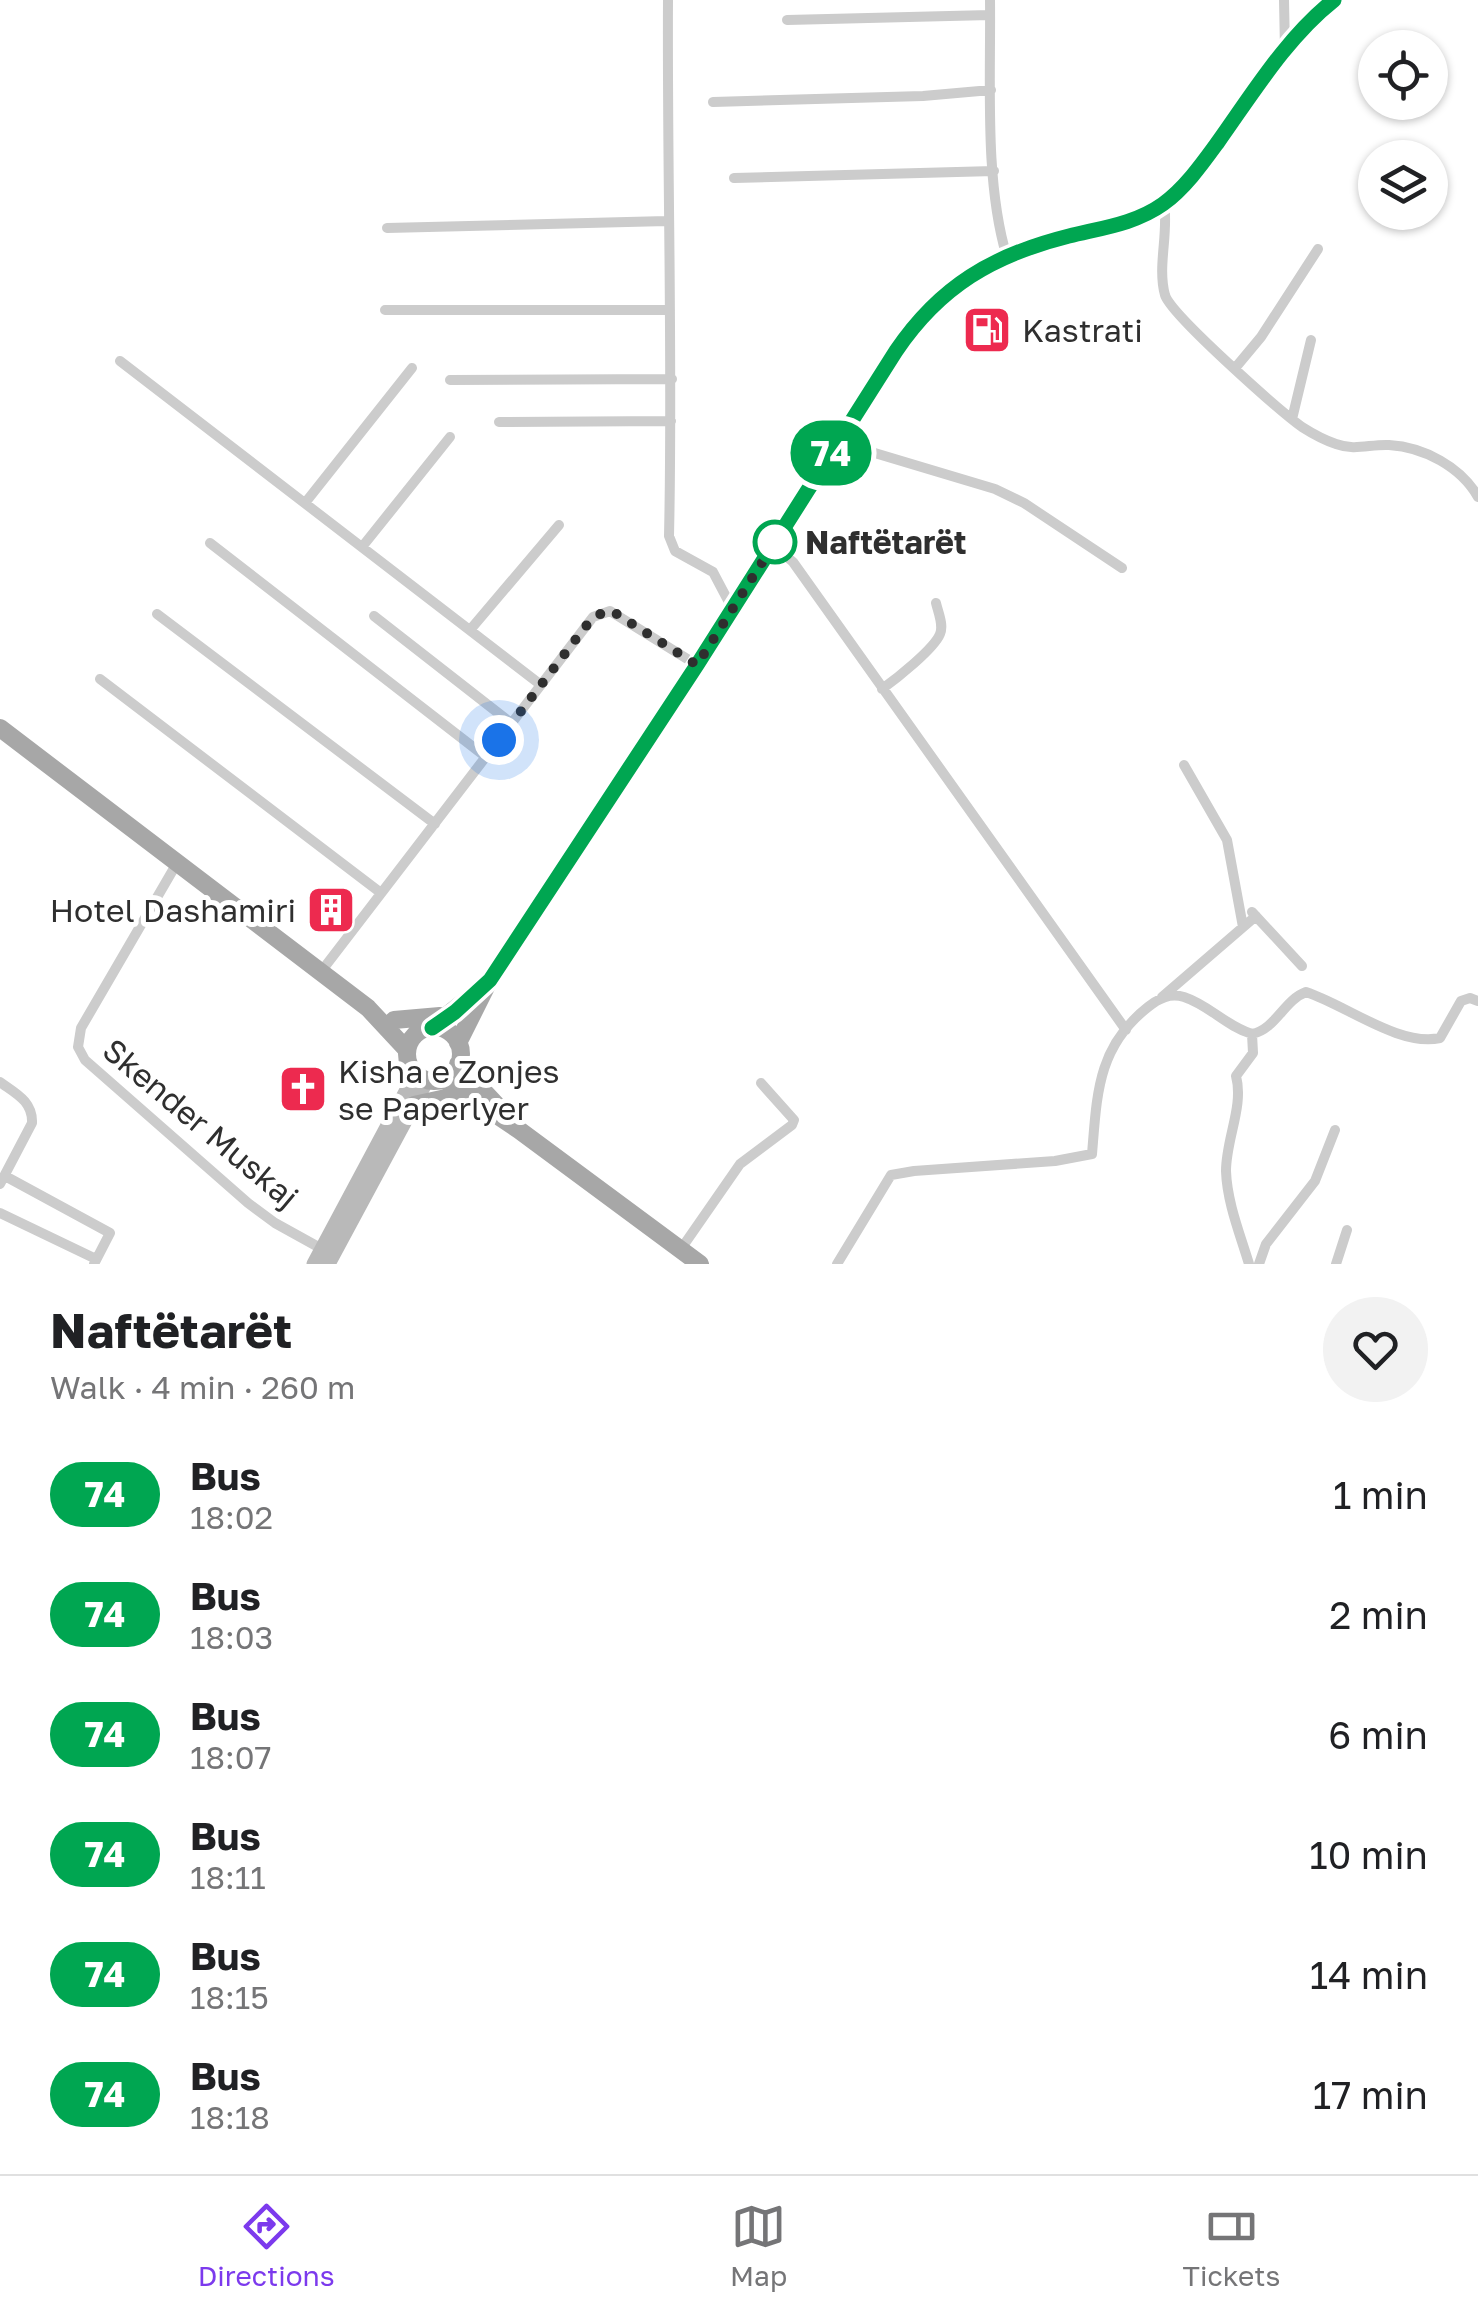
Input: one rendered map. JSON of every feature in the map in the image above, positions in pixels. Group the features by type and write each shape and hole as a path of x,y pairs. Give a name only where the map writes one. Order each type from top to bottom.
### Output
{"main road":[{"path":"519,1130 458,1064 458,1043 490,980 697,665 896,351 927,310 956,285 1006,257 1046,242 1127,222 1164,204 1207,157 1285,50 1334,0"},
{"path":"0,728 368,1008 394,1020 447,1031 458,1043"},
{"path":"490,980 455,1012 412,1038 409,1064 519,1130 700,1264"},
{"path":"368,1008 408,1050"},
{"path":"394,1020 455,1012"},
{"path":"321,1259 429,1077 458,1064"},
{"path":"321,1259 429,1077"},
{"path":"414,1104 464,1094"}],"street":[{"path":"668,0 671,545 713,572 732,609"},
{"path":"990,0 994,170 1006,257"},
{"path":"1284,0 1285,50"},
{"path":"787,20 990,16"},
{"path":"713,102 923,96 991,90"},
{"path":"734,178 994,170"},
{"path":"1164,204 1167,222 1163,273 1168,302 1236,367 1292,419 1320,437 1348,448 1391,445 1424,454 1458,472 1478,497"},
{"path":"386,228 667,221"},
{"path":"1236,367 1261,337 1318,249"},
{"path":"385,310 670,310"},
{"path":"1292,419 1311,340"},
{"path":"120,361 541,684"},
{"path":"305,503 412,368"},
{"path":"450,380 672,379"},
{"path":"499,422 671,421"},
{"path":"362,546 450,437"},
{"path":"838,442 995,489 1024,503 1122,568"},
{"path":"470,630 558,524"},
{"path":"210,543 486,757"},
{"path":"773,545 793,562 1126,1030"},
{"path":"882,689 940,636 936,602"},
{"path":"319,974 586,626 604,611 615,613 697,665"},
{"path":"157,614 434,824"},
{"path":"374,616 511,724"},
{"path":"100,679 381,892"},
{"path":"1184,765 1228,840 1243,927"},
{"name":"Skender Muskaj","path":"177,864 82,1028 78,1047 85,1060 248,1202 321,1259"},
{"path":"1238,896 1302,966"},
{"path":"852,1264 838,1260 891,1175 914,1170 1068,1160 1092,1154 1093,1114 1103,1068 1126,1030 1256,916"},
{"path":"1161,998 1184,997 1252,1034 1265,1029 1296,996 1306,992 1422,1040 1440,1038 1461,1001 1478,1001"},
{"path":"1250,1264 1231,1204 1226,1172 1239,1090 1236,1076 1253,1053 1252,1034"},
{"path":"0,1082 25,1101 33,1115 1,1181 110,1233 95,1262 0,1213"},
{"path":"681,1249 740,1164 792,1125 794,1120 761,1083"},
{"path":"1260,1264 1266,1244 1315,1181 1335,1130"},
{"path":"1336,1264 1347,1230"}],"bus line":[{"name":"74","path":"432,1028 490,980 697,665 896,351 927,310 956,285 1006,257 1032,246 1127,222 1164,204 1207,157 1295,38 1334,0"}],"place":[{"name":"Kastrati","path":"987,330"},
{"name":"Naftëtarët","path":"775,542"},
{"name":"Hotel Dashamiri","path":"331,910"},
{"name":"Kisha e Zonjes se Paperlyer","path":"303,1089"}],"route":[{"path":"499,740 598,613 615,613 697,665 775,542"}]}
